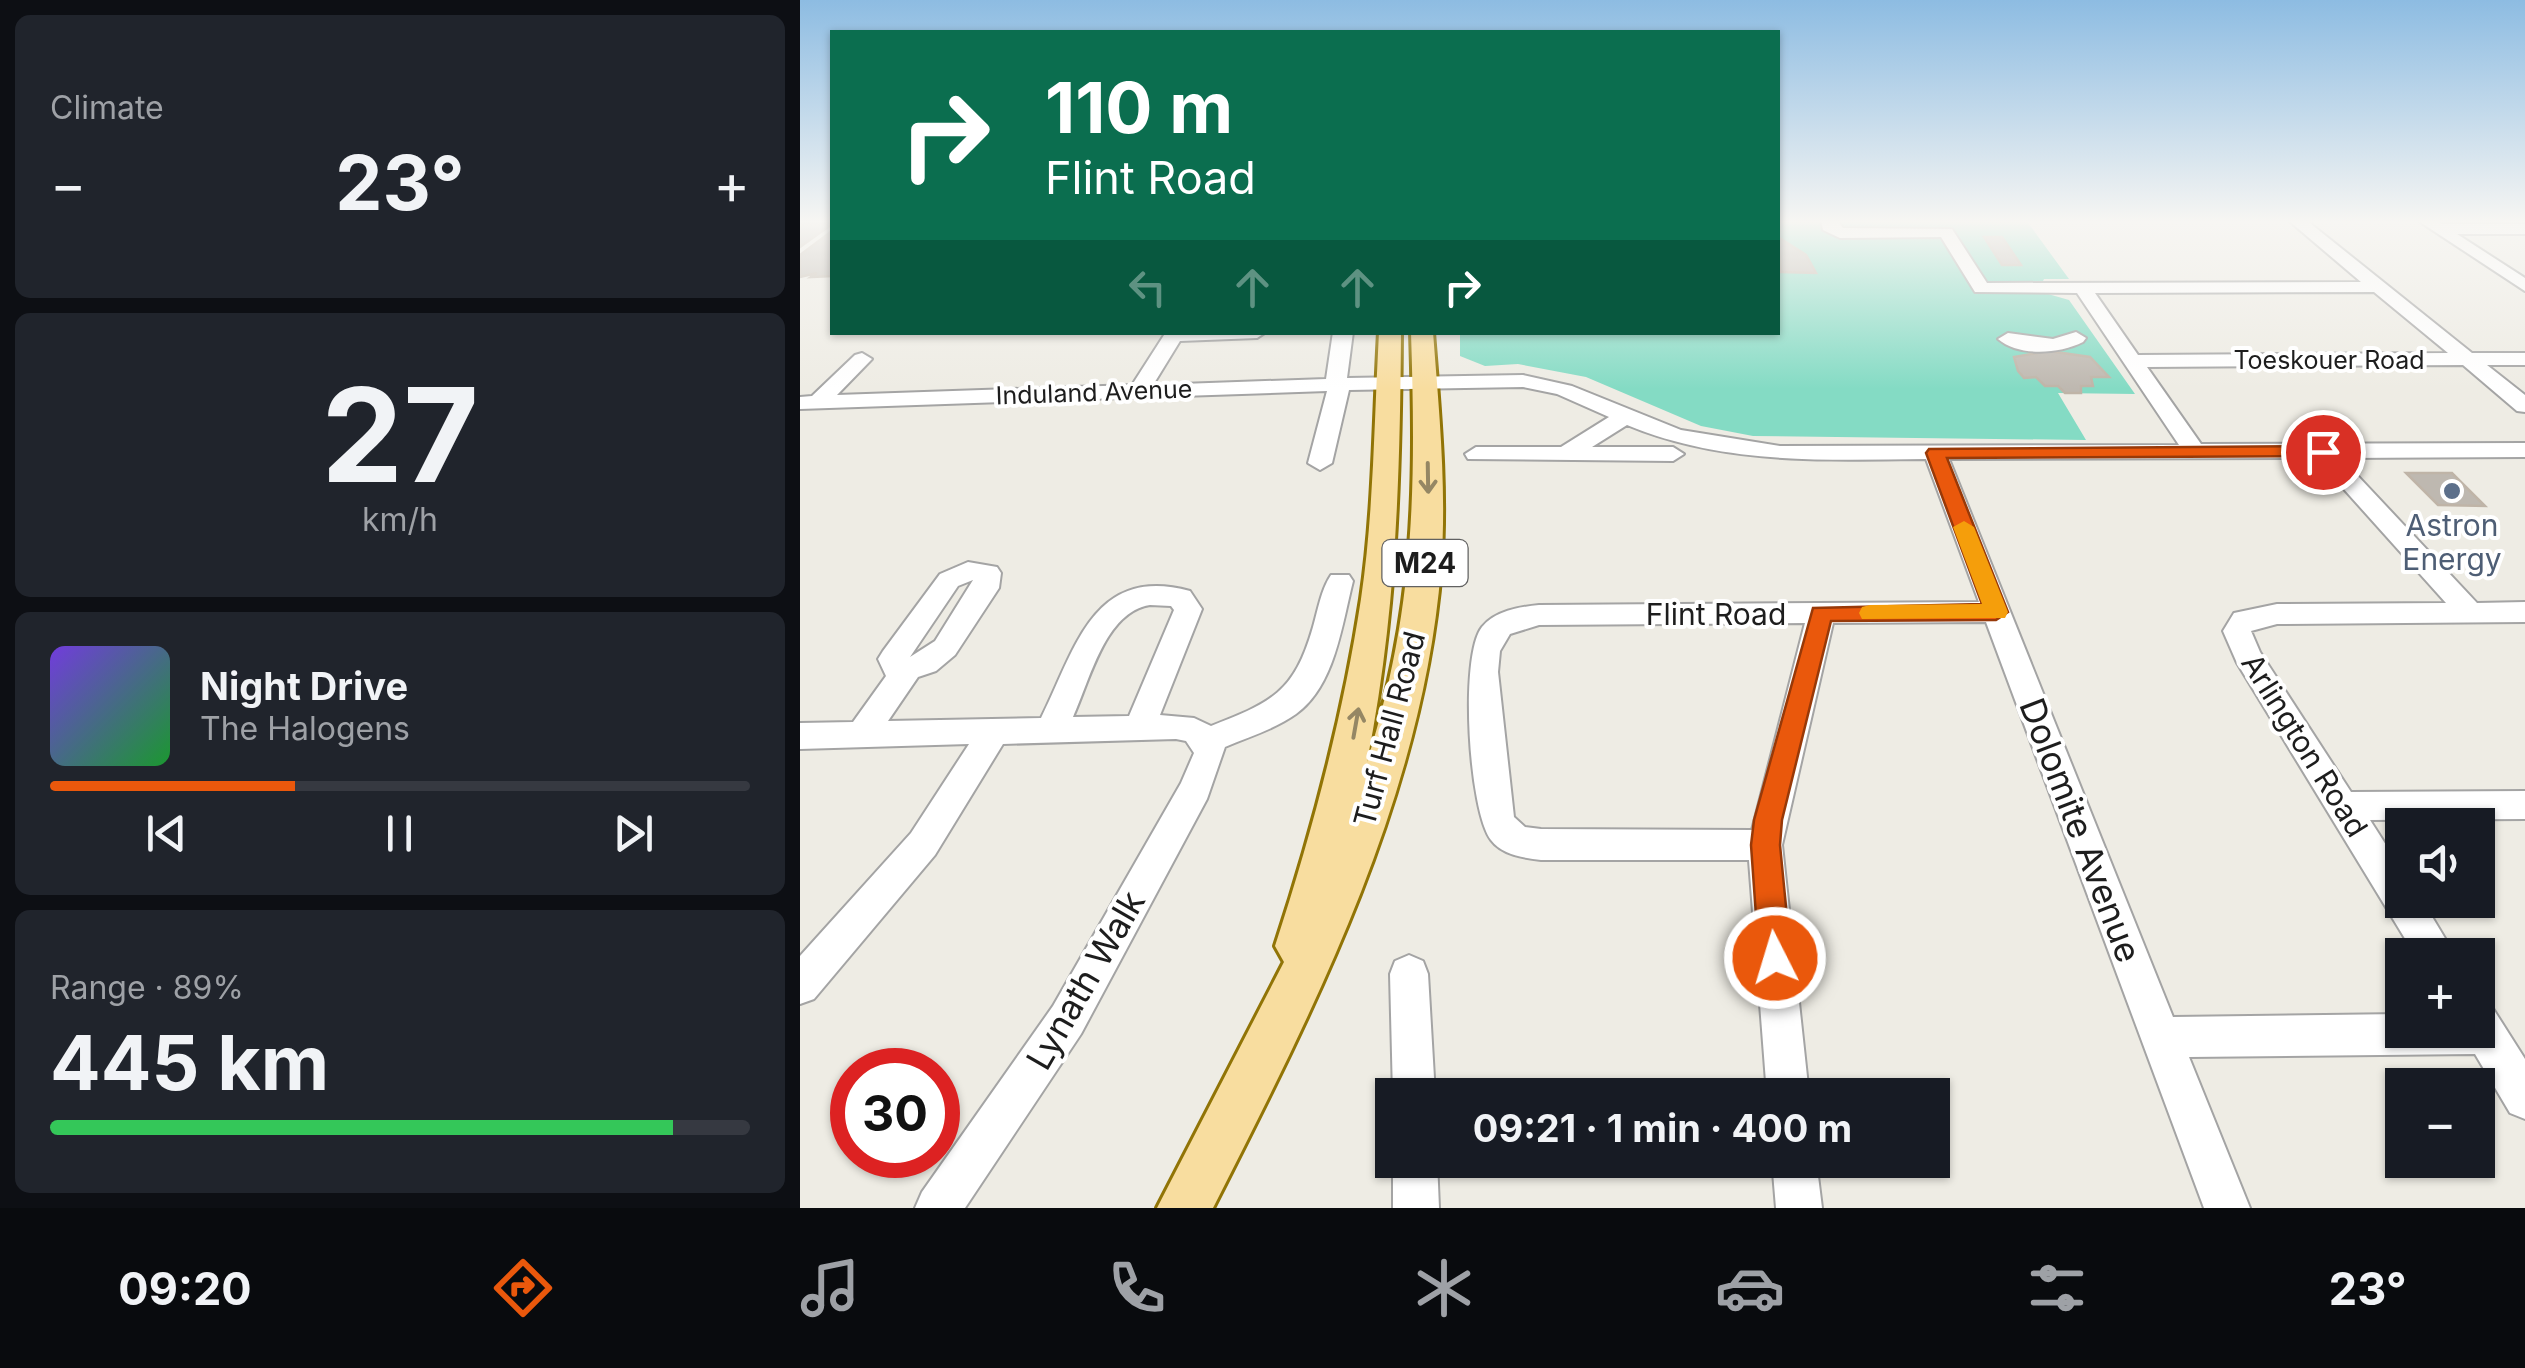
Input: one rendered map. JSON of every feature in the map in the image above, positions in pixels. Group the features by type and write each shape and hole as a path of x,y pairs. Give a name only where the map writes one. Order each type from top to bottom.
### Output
{"main road":[{"name":"Turf Hall Road","path":"1391,335 1406,381"},
{"name":"Turf Hall Road","path":"1184,1208 1265,1046 1320,872 1352,743 1377,598 1385,488 1406,381 1421,335"}],"street":[{"path":"1974,276 1981,288 2378,287"},
{"path":"2365,276 2525,406"},
{"path":"2048,288 2097,308"},
{"path":"2082,288 2196,453"},
{"path":"1139,391 1175,335"},
{"path":"1320,463 1338,383 1342,335"},
{"path":"2008,339 2037,344 2067,343 2076,338"},
{"path":"809,403 862,359"},
{"name":"Toeskouer Road","path":"2132,360 2525,359"},
{"name":"Induland Avenue","path":"809,403 1406,381 1539,382 1580,393 1678,436 1741,450 2525,450"},
{"path":"1566,454 1626,416"},
{"path":"2323,452 2469,611"},
{"name":"Dolomite Avenue","path":"1936,453 2226,1208"},
{"path":"1476,454 1673,454"},
{"path":"800,736 1186,728 1208,741 1298,696 1309,680 1340,582"},
{"path":"1050,732 1106,616 1120,604 1142,597 1180,598 1188,609 1139,728"},
{"name":"Flint Road","path":"1765,845 1550,846 1522,843 1507,836 1497,819 1482,665 1488,640 1498,628 1518,617 1538,615 1996,612"},
{"name":"Arlington Road","path":"2426,938 2247,655 2238,639 2238,625 2254,616 2276,614 2525,612"},
{"path":"1786,1078 1765,845 1768,820 1822,613"},
{"path":"861,735 908,670"},
{"path":"800,986 924,844 993,733"},
{"name":"Lynath Walk","path":"938,1208 1067,1020 1195,788 1210,753 1208,741"},
{"path":"2344,806 2525,805"},
{"path":"1409,974 1413,1078"},
{"path":"2160,1037 2385,1030"},
{"path":"2494,1048 2525,1098"},
{"path":"1415,1178 1416,1208"},
{"path":"1796,1178 1799,1208"}],"green space":[{"path":"1780,276 2067,276 2069,279 2044,279 2041,285 2048,294 2069,300 2135,394 2058,393 2086,440 1753,436 1701,426 1586,377 1518,364 1485,366 1460,356 1460,335 1780,335"}],"building":[{"path":"2049,351 2090,357 2109,377 2091,377 2093,386 2081,386 2081,393 2065,393 2058,386 2045,386 2036,377 2024,378 2018,371 2014,357"},
{"path":"2406,473 2452,473 2485,506 2438,505"}],"slow traffic":[{"path":"1870,613 1996,612 1964,527"}],"place":[{"name":"Astron Energy","path":"2452,491"}],"route":[{"path":"1775,958 1765,845 1768,820 1822,613 1996,612 1936,453 2323,452"}]}
